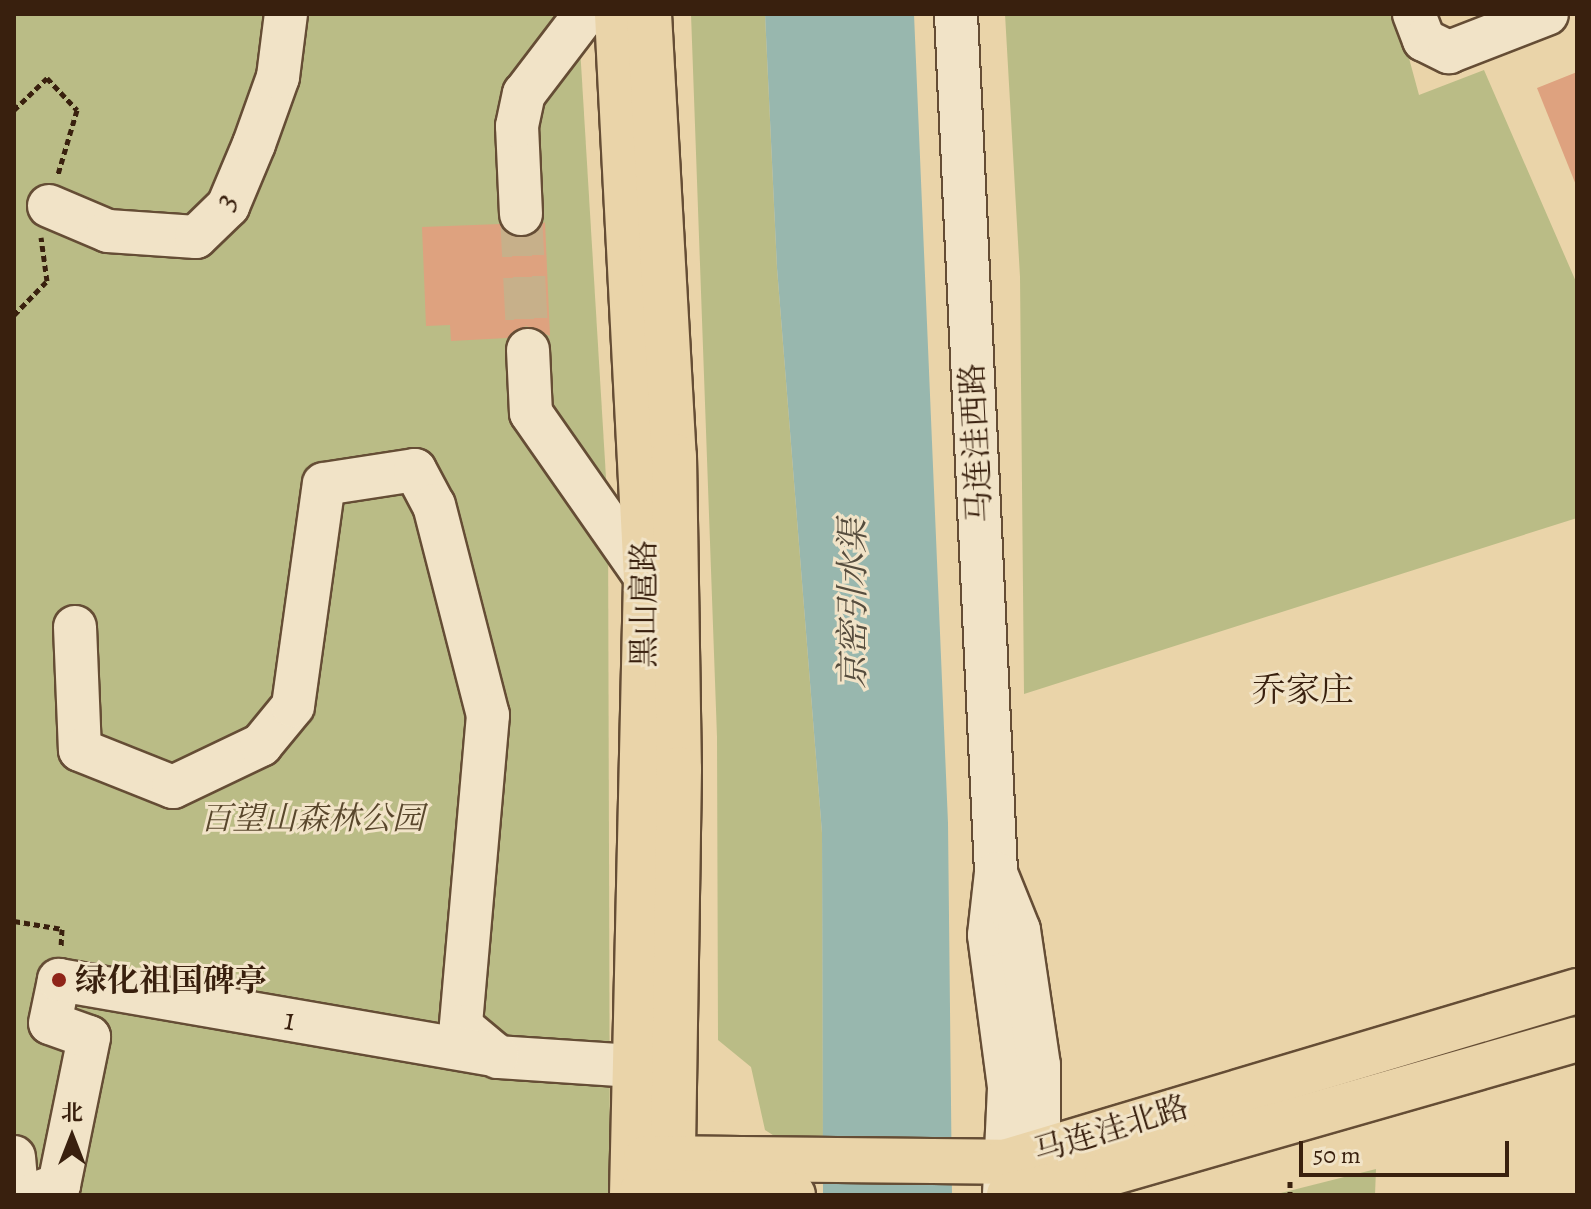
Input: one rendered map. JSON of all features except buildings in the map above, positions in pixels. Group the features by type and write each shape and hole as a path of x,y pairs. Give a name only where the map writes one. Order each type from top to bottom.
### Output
{"main road":[{"name":"黑山扈路","path":"617,14 646,578 635,1066 652,1182"},
{"name":"黑山扈路","path":"649,14 674,456 679,769 652,1182"},
{"name":"马连洼北路","path":"1015,1179 1577,991"},
{"name":"马连洼北路","path":"652,1182 1015,1179 1577,1039"}],"street":[{"name":"3","path":"49,206 108,231 196,237 228,206 254,144 278,77 286,14"},
{"path":"521,214 517,126 524,94 585,14"},
{"name":"马连洼西路","path":"956,14 996,873 989,935 1009,1087 1015,1179"},
{"path":"1414,14 1424,40 1449,52 1547,14"},
{"path":"528,350 531,413 646,578"},
{"path":"75,627 80,750 173,787 261,745 293,706 324,484 415,470 434,505 488,715 461,1026 498,1057"},
{"path":"31,1195 59,1185 89,1037 50,1023 59,980"},
{"name":"1","path":"59,980 498,1057 635,1066"},
{"path":"14,1157 17,1195"}],"path":[{"path":"14,110 47,78 77,110"},
{"path":"14,921 62,929 59,980"},
{"path":"1290,1181 1290,1195"}],"green space":[{"name":"百望山森林公园","path":"14,14 578,14 608,511 610,1195 14,1195"},
{"path":"691,14 765,14 777,268 822,833 823,1147 787,1144 765,1130 751,1067 718,1040 717,737"},
{"path":"1005,14 1397,14 1419,95 1484,70 1577,284 1577,518 1024,694 1020,277"},
{"path":"1376,1169 1375,1195 1273,1195"}],"water":[{"name":"京密引水渠","path":"765,14 914,14 948,823 952,1195 823,1195 822,833 777,268"}],"tunnel":[{"path":"521,214 528,350"}],"place":[{"name":"绿化祖国碑亭","path":"59,980"}],"district":[{"name":"乔家庄","path":"1303,690"}]}
